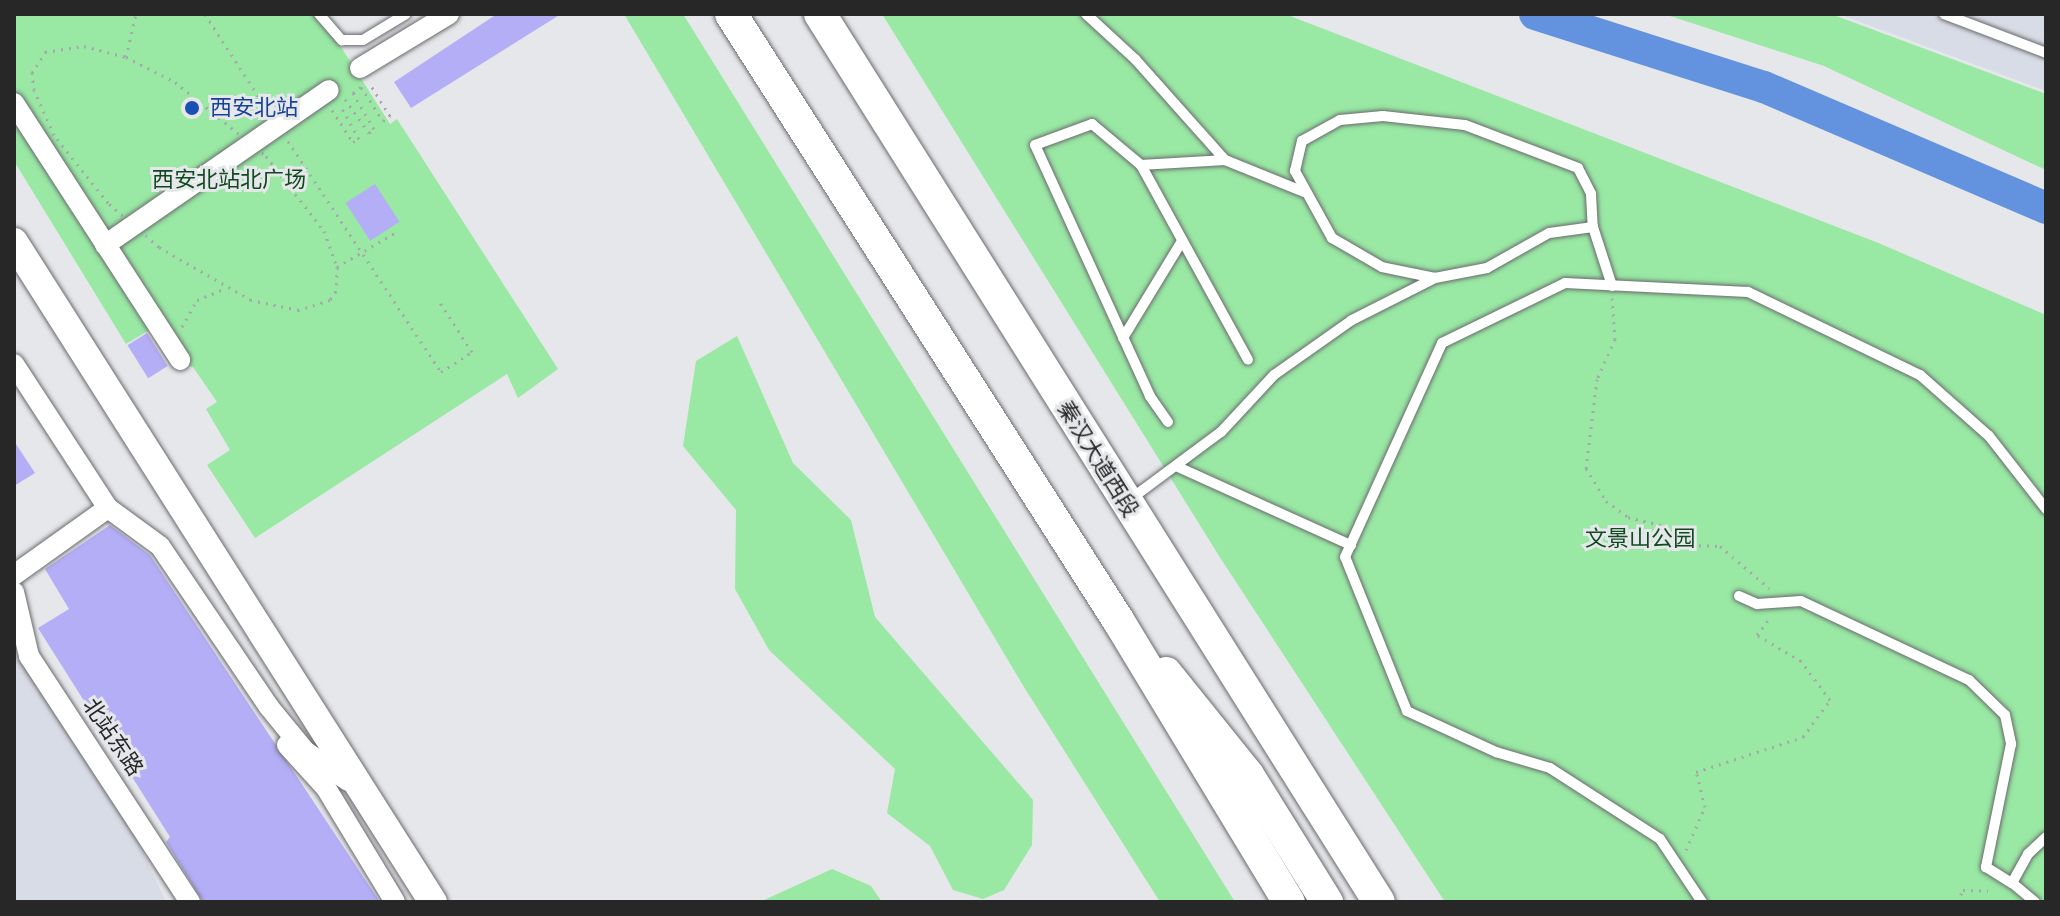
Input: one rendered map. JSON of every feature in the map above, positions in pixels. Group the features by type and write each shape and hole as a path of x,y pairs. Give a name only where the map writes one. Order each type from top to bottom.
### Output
{"main road":[{"path":"731,14 1118,620 1289,902"},
{"name":"秦汉大道西段","path":"820,14 1379,902"},
{"path":"14,242 433,902"},
{"path":"1118,620 1200,710 1327,902"}],"street":[{"path":"360,68 449,14"},
{"path":"105,245 326,93"},
{"path":"14,103 180,360"},
{"path":"14,364 108,508 160,546 305,751 333,766 366,797"},
{"path":"14,575 108,508"},
{"path":"160,546 295,758 326,788 395,902"},
{"name":"北站东路","path":"14,592 29,656 190,902"}],"lane":[{"path":"319,14 342,40 363,40 406,14"},
{"path":"1086,14 1135,59 1225,160"},
{"path":"1944,14 2046,53"},
{"path":"1435,278 1382,267 1332,238 1295,171 1302,141 1340,120 1383,116 1465,125 1578,168 1591,194 1593,227 1612,286"},
{"path":"1168,422 1150,396 1035,145 1092,124 1141,165 1248,360"},
{"path":"1141,165 1225,160 1304,192"},
{"path":"1125,502 1178,467 1221,432 1274,375 1352,320 1435,278 1487,268 1549,233 1593,227"},
{"path":"1123,338 1182,241"},
{"path":"1702,902 1660,839 1550,768 1496,752 1407,711 1345,557 1442,343 1565,283 1748,292 1920,375 1989,436 2046,509"},
{"path":"1178,467 1351,545"},
{"path":"1739,596 1757,604 1801,601 1969,680 2005,715 2011,744 1986,867 2035,902"},
{"path":"2012,883 2028,854 2046,837"}],"path":[{"path":"126,57 136,14"},
{"path":"205,14 441,372 472,352 437,298"},
{"path":"326,93 353,142 359,139 338,102 344,98 369,133 374,129 353,93 361,87 383,121 390,116 360,68"},
{"path":"337,267 398,231"},
{"path":"1612,286 1615,339 1597,379 1586,468 1606,501 1691,545 1720,546 1755,571 1781,602 1757,635 1801,661 1830,700 1803,737 1775,750 1696,772 1705,807 1692,845 1674,860"},
{"path":"181,331 183,317 197,300 226,288"},
{"path":"1957,902 1963,890 1988,891"}],"shaded area":[{"path":"1839,14 2046,14 2046,91"},
{"path":"14,614 77,711 166,902 14,902"}],"green space":[{"name":"西安北站北广场","path":"14,14 320,14 390,124 397,119 558,369 518,398 507,374 255,538 207,465 230,450 206,409 217,402 193,367 172,361 153,328 126,344 14,161"},
{"path":"624,14 683,14 1235,902 1160,902 1024,687"},
{"name":"文景山公园","path":"882,14 1285,14 1876,242 2046,315 2046,902 1445,902 1221,559"},
{"path":"1664,14 1831,14 2046,94 2046,170 1824,66"},
{"path":"737,336 793,463 851,520 875,617 1033,800 1032,845 1004,890 983,899 953,890 930,846 887,813 895,769 769,650 735,589 736,510 683,446 696,361"},
{"path":"832,869 871,886 882,902 760,902"}],"building":[{"path":"497,14 561,14 411,108 394,82"},
{"path":"375,184 400,222 370,241 346,203"},
{"path":"147,333 168,366 148,378 127,345"},
{"path":"14,441 35,473 14,486"},
{"path":"110,525 150,555 380,902 203,902 166,842 170,837 38,628 69,609 45,569"}],"waterway":[{"path":"1535,14 1764,87 2046,208"}],"place":[{"name":"西安北站","path":"192,108"}]}
